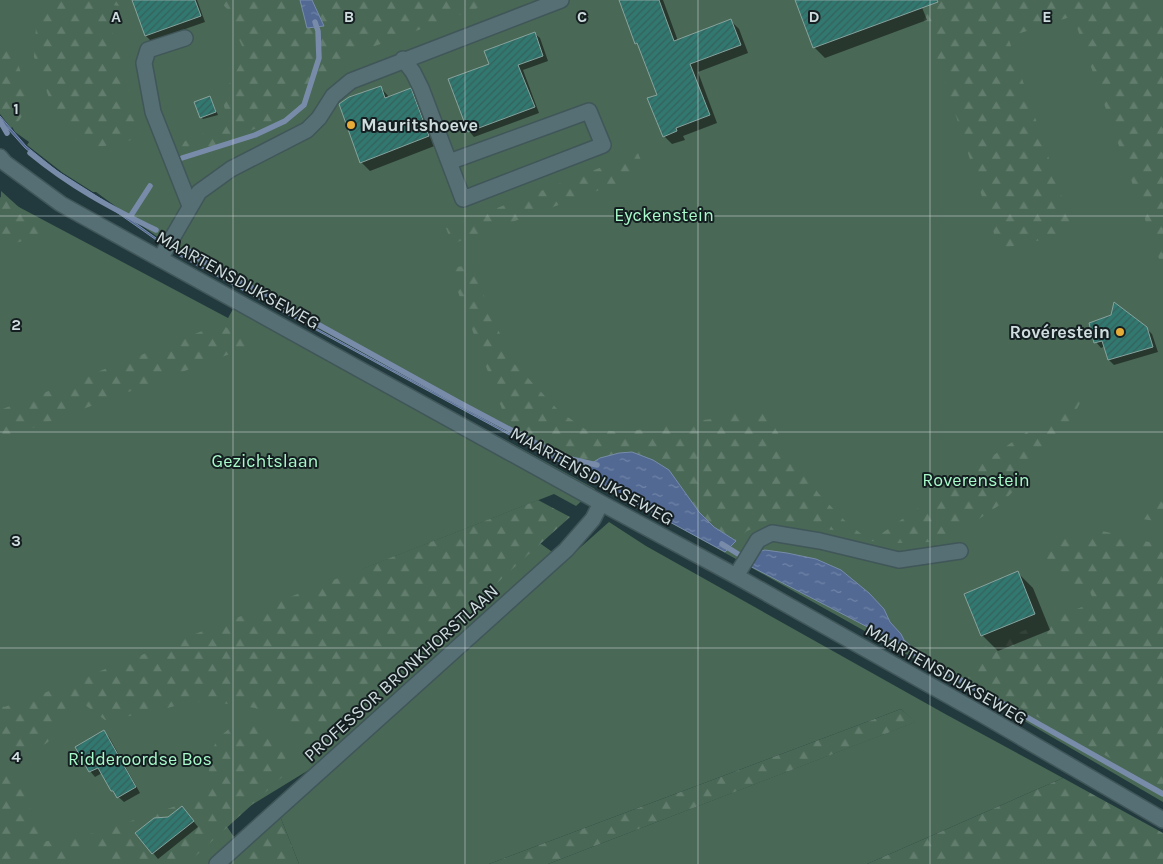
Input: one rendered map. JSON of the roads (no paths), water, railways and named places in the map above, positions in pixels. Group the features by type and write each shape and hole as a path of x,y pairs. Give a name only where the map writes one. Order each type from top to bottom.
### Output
{"street":[{"path":"160,259 199,192 231,169 307,130 319,118 337,92 351,80 561,0"},
{"path":"185,38 148,50 144,63 153,112 190,206"},
{"path":"404,60 421,88 449,162 463,199 603,145 589,111 449,162"},
{"name":"MAARTENSDIJKSEWEG","path":"2,164 62,204 736,576 1163,820"},
{"name":"PROFESSOR BRONKHORSTLAAN","path":"217,864 566,550 592,519 602,503"},
{"path":"736,576 758,540 772,533 820,541 899,560 960,551"}],"water":[{"path":"300,0 312,0 324,26 307,28"},
{"path":"0,116 26,146 57,171 106,202 177,253 579,471 600,458 619,453 632,452 653,460 669,470 699,512 714,527 736,541 725,552 176,254 105,204 53,171 25,148 0,120"},
{"path":"765,550 816,559 841,570 869,593 884,609 890,622 901,634 908,648 748,565 754,553"}],"waterway":[{"path":"182,158 255,135 285,121 304,105 319,58 318,31 315,22"},
{"path":"0,121 7,133"},
{"path":"30,153 60,176 90,195 156,230"},
{"path":"130,217 150,186"},
{"path":"189,251 198,258 458,402 562,457 597,465"},
{"path":"722,544 746,559"},
{"path":"904,643 918,656 1163,794"}],"place":[{"name":"Mauritshoeve","path":"351,125"},
{"name":"Rovérestein","path":"1120,332"}],"park label":[{"name":"Eyckenstein","path":"664,215"},
{"name":"Gezichtslaan","path":"265,461"},
{"name":"Roverenstein","path":"976,480"},
{"name":"Ridderoordse Bos","path":"140,759"}]}
